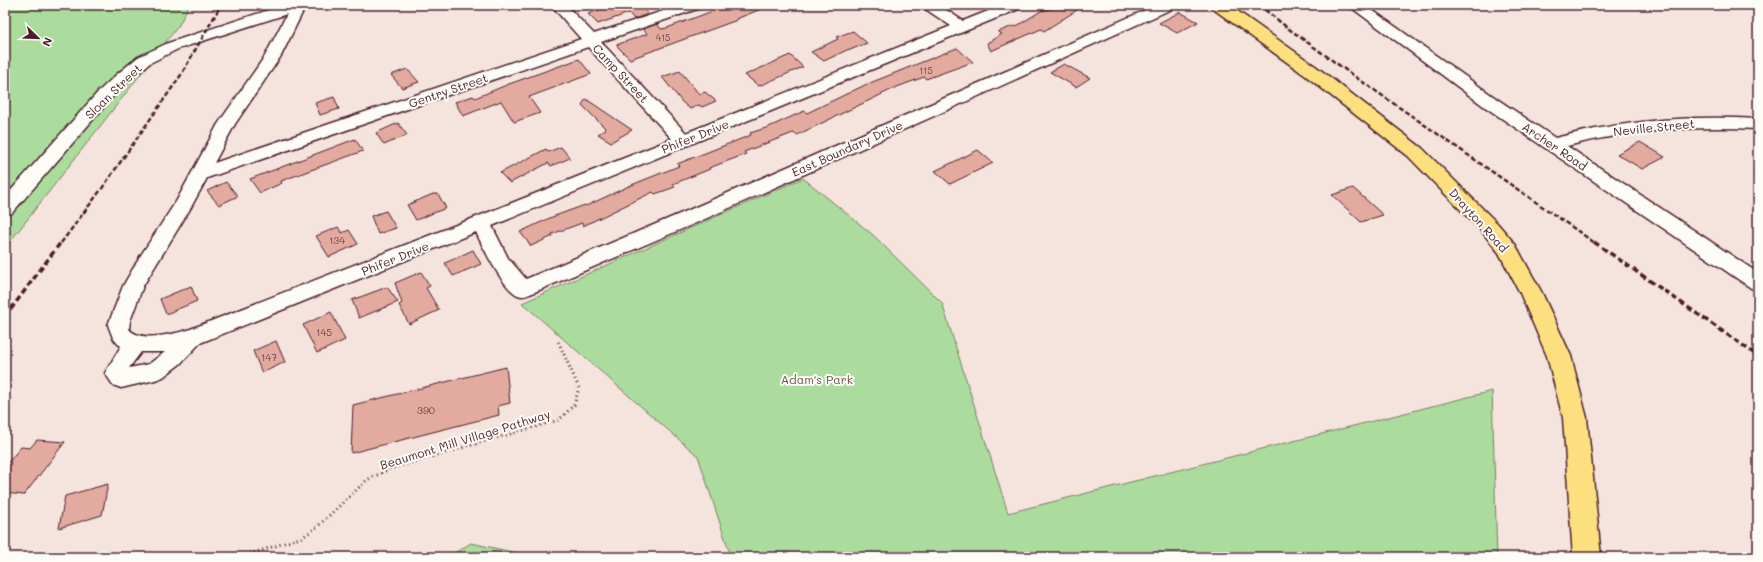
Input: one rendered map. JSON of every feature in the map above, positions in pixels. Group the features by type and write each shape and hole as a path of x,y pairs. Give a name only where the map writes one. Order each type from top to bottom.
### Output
{"main road":[{"name":"Drayton Road","path":"1218,5 1312,72 1415,152 1491,230 1507,249 1531,293 1559,356 1575,418 1587,557"}],"street":[{"path":"193,337 172,358 155,371 120,379 116,374 123,360 136,343 127,340 120,332 119,322 125,303 143,266 181,210 223,131 276,50 298,5"},
{"name":"Sloan Street","path":"5,209 104,96 127,73 144,60 173,46 298,5"},
{"name":"Camp Street","path":"558,5 684,141"},
{"name":"Gentry Street","path":"200,174 695,5"},
{"path":"929,5 962,27"},
{"name":"Phifer Drive","path":"136,343 146,345 161,344 193,337 481,223 1016,5"},
{"name":"East Boundary Drive","path":"481,223 500,262 506,271 524,289 689,218 1170,5"},
{"name":"Archer Road","path":"1355,5 1437,65 1758,283"},
{"name":"Neville Street","path":"1552,144 1582,136 1665,124 1722,122 1758,124"}],"path":[{"name":"Beaumont Mill Village Pathway","path":"241,557 303,537 317,527 367,480 389,469 559,420 574,405 578,388 558,341"}],"green space":[{"path":"5,5 189,5 179,25 5,248"},
{"name":"Adam's Park","path":"803,178 873,235 942,303 1008,513 1492,391 1497,557 731,557 698,456 522,303"},
{"path":"471,543 536,557 448,557"}],"building":[{"path":"612,5 646,5 646,7 643,8 648,14 634,19 629,13 598,24 588,14"},
{"path":"729,5 769,6 736,19 737,20 630,59 616,45 647,34 643,29 657,24 661,29 667,28"},
{"path":"1064,5 1085,5 1044,31 1041,29 991,51 987,43 1002,34 998,32 1013,26 1015,27 1041,11"},
{"path":"1180,12 1198,22 1177,33 1159,23"},
{"path":"853,31 867,43 850,50 849,49 824,61 811,52 838,39 836,37"},
{"path":"957,48 973,62 926,79 924,77 897,87 797,135 793,133 744,152 746,154 673,184 675,187 655,194 653,192 583,226 582,223 552,234 553,236 531,246 520,232 552,217 585,205 586,206 629,186 679,166 677,164 751,135 750,133 769,127 804,111 807,113 865,85"},
{"path":"790,55 803,67 759,86 745,75"},
{"path":"579,59 591,74 529,97 540,113 514,122 501,101 463,116 455,102 473,96 475,98"},
{"path":"1064,64 1090,78 1076,87 1050,72"},
{"path":"407,69 419,82 402,88 391,75"},
{"path":"680,71 699,94 705,92 716,101 702,107 699,105 690,109 682,102 662,77"},
{"path":"334,97 339,109 320,115 315,103"},
{"path":"586,99 632,130 611,142 598,134 606,129 582,105"},
{"path":"398,123 407,135 384,145 376,133"},
{"path":"355,139 363,151 281,181 282,183 260,193 250,179"},
{"path":"1640,142 1665,157 1642,169 1617,154"},
{"path":"561,147 570,158 551,166 548,163 510,183 500,173 546,149 548,152"},
{"path":"978,150 993,163 950,184 935,171"},
{"path":"226,182 238,196 219,205 207,191"},
{"path":"1353,188 1383,215 1361,222 1332,195"},
{"path":"433,194 438,194 446,208 416,220 407,205"},
{"path":"386,211 396,228 378,234 371,216"},
{"path":"338,227 342,233 349,230 358,244 329,257 316,236"},
{"path":"473,250 481,264 453,276 445,263"},
{"path":"421,272 430,286 426,288 439,310 409,324 399,305 402,303 395,283"},
{"path":"191,286 197,301 166,314 160,299"},
{"path":"387,287 398,302 359,318 352,300"},
{"path":"331,312 345,340 317,353 303,325"},
{"path":"276,341 285,362 262,373 253,351"},
{"path":"506,367 510,403 498,406 499,415 351,453 353,405"},
{"path":"37,440 65,442 24,495 5,493 5,466 21,447 30,448"},
{"path":"108,484 102,515 59,528 65,496"}],"railway":[{"path":"61,243 103,187 181,75 221,5"},
{"path":"1259,5 1289,29 1354,76 1595,243"},
{"path":"5,317 61,242"},
{"path":"1594,242 1758,356"}]}
